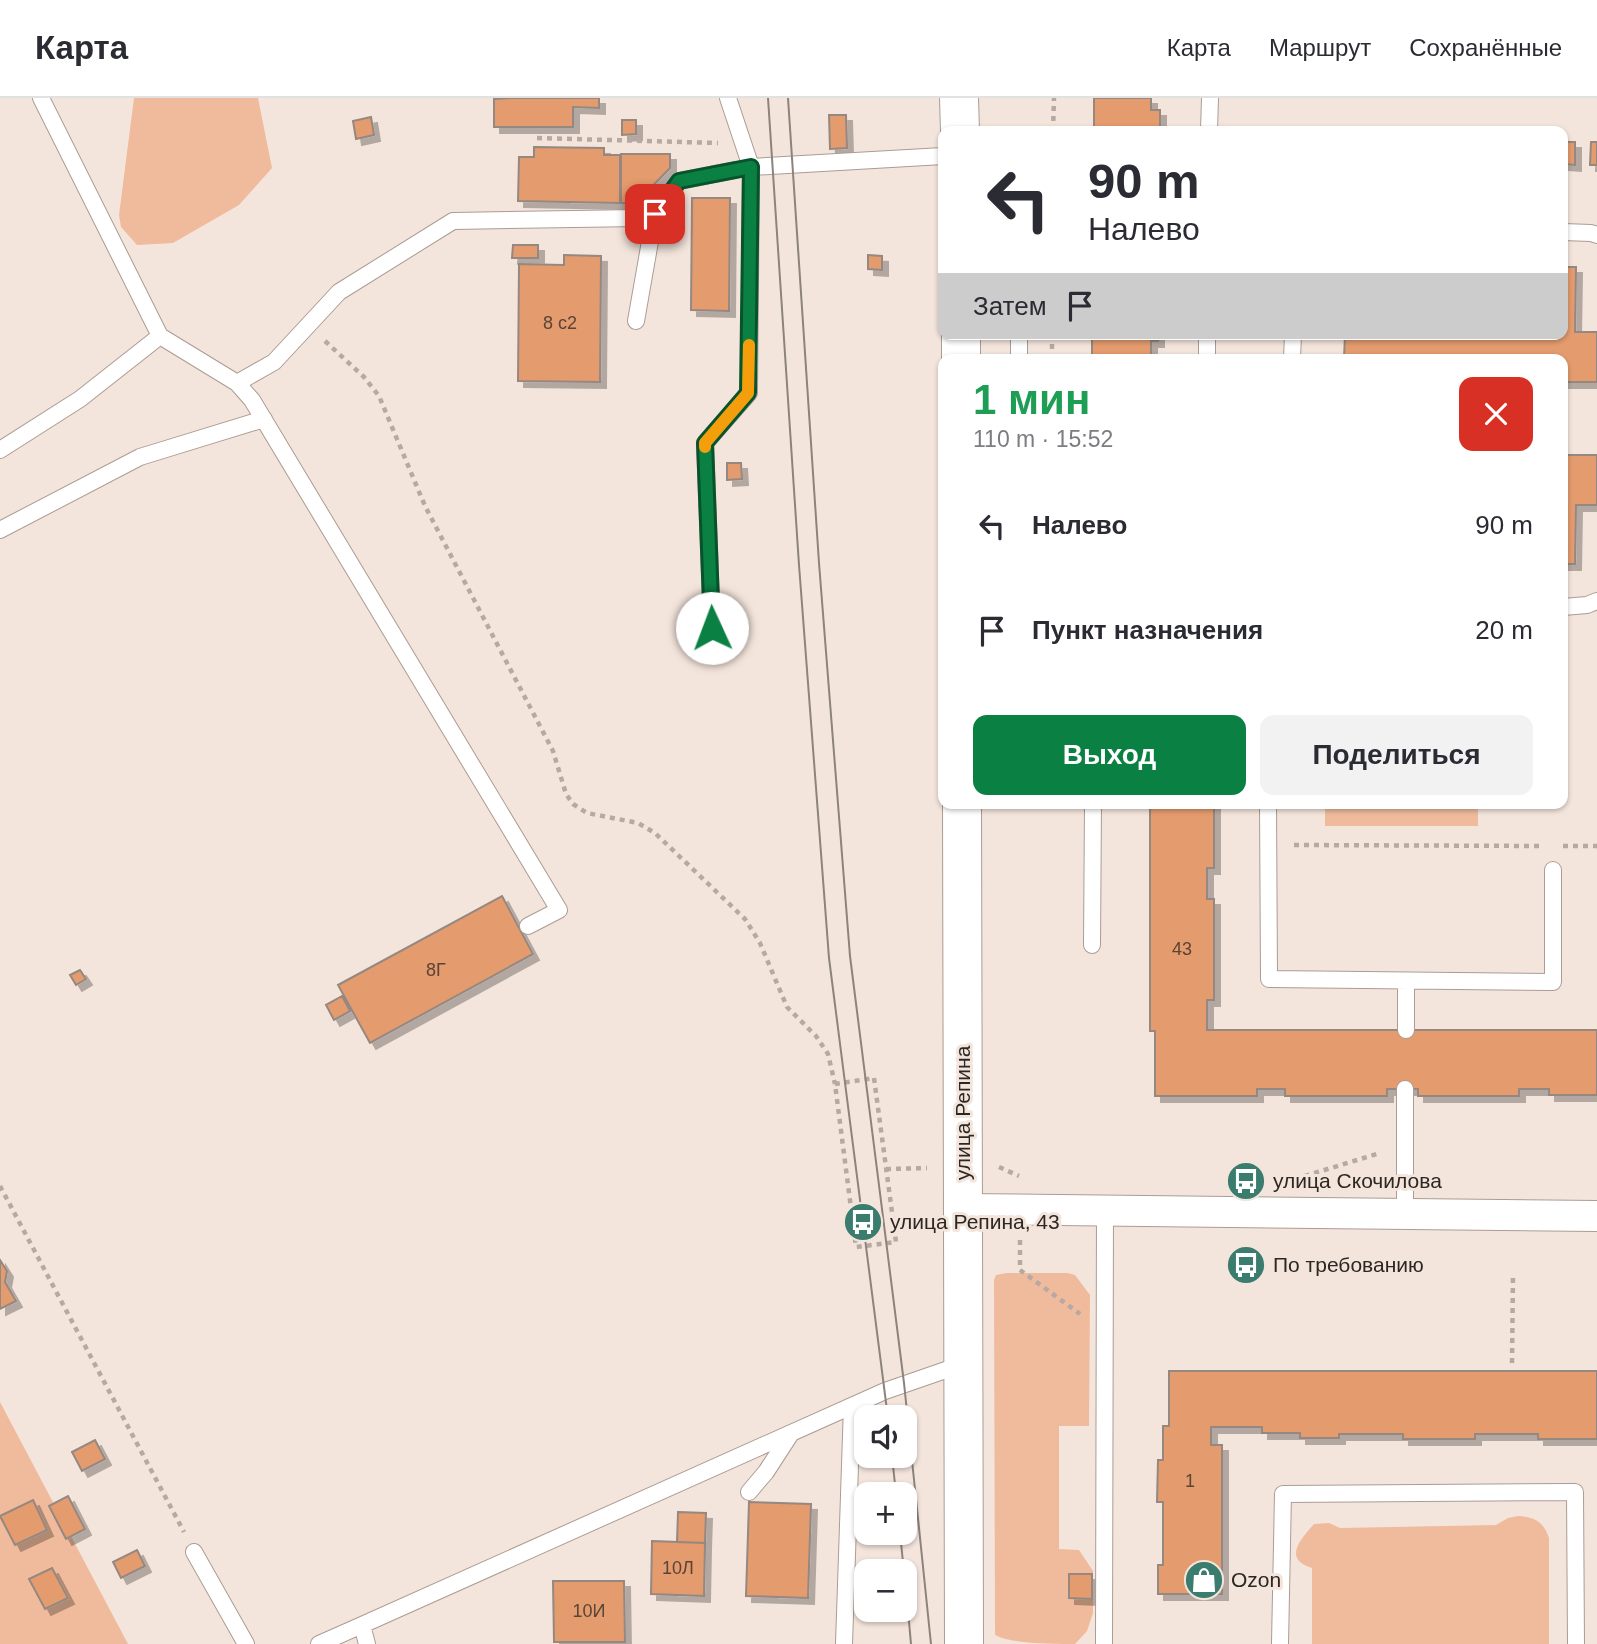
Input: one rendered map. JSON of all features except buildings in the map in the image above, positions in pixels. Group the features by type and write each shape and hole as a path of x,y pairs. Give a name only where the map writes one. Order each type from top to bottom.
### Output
{"street":[{"path":"959,98 960,126"},
{"name":"улица Репина","path":"962,809 963,1209 1597,1216"},
{"path":"963,1209 964,1644"}],"lane":[{"path":"41,98 160,336 237,383 252,400 559,910 528,926"},
{"path":"712,628 705,443 748,393 751,167 728,98"},
{"path":"1209,126 1210,98"},
{"path":"636,321 655,214 679,181 751,167 938,156"},
{"path":"237,383 274,362 339,292 453,221 639,218 655,214"},
{"path":"1568,232 1597,235"},
{"path":"0,450 80,398 160,336"},
{"path":"0,530 140,457 264,419"},
{"path":"1568,607 1597,601"},
{"path":"1092,945 1093,809"},
{"path":"1268,809 1269,979 1553,982 1553,870"},
{"path":"1406,981 1406,1030"},
{"path":"1405,1089 1405,1214"},
{"path":"1104,1644 1105,1210"},
{"path":"319,1644 904,1383 963,1364"},
{"path":"844,1644 852,1406"},
{"path":"748,1492 766,1472 790,1435"},
{"path":"1280,1644 1283,1494 1575,1492 1577,1644"},
{"path":"194,1552 246,1644"},
{"path":"362,1625 367,1644"}],"path":[{"path":"1054,98 1054,126"},
{"path":"537,138 743,144"},
{"path":"299,335 321,338 329,344 364,377 379,396 425,506 552,751 566,794 573,804 587,813 638,823 654,833 745,919 760,943 787,1007 816,1036 828,1054 835,1084 856,1247 896,1242 874,1078 835,1084"},
{"path":"1268,845 1597,846"},
{"path":"1020,1177 1020,1270 1087,1319 1105,1319"},
{"path":"0,1186 194,1552"},
{"path":"1512,1363 1513,1275"}],"shaded area":[{"path":"134,98 258,98 272,168 239,205 173,243 137,245 121,227 119,215"},
{"path":"1325,809 1478,809 1478,826 1325,826"},
{"path":"1068,1273 1075,1275 1090,1295 1089,1426 1059,1426 1059,1549 1079,1550 1093,1571 1093,1613 1087,1631 1075,1644 1022,1642 995,1635 994,1280 996,1275"},
{"path":"0,1402 128,1644 0,1644"},
{"path":"1518,1516 1538,1521 1549,1538 1549,1644 1312,1644 1312,1568 1303,1564 1296,1554 1300,1542 1314,1524 1329,1523 1340,1528 1496,1525"}],"tram line":[{"path":"768,98 799,565 829,958 886,1405"},
{"path":"788,98 819,563 850,956 904,1383 931,1644"},
{"path":"893,1468 895,1482"},
{"path":"901,1545 903,1559"},
{"path":"909,1622 911,1644"}],"slow traffic":[{"path":"705,447 705,443 748,393 749,345"}],"place":[{"name":"улица Скочилова","path":"1246,1181"},
{"name":"улица Репина, 43","path":"863,1222"},
{"name":"По требованию","path":"1246,1265"},
{"name":"Ozon","path":"1204,1580"}],"route":[{"path":"655,214 679,181 751,167 748,393 705,443 712,628"}]}
